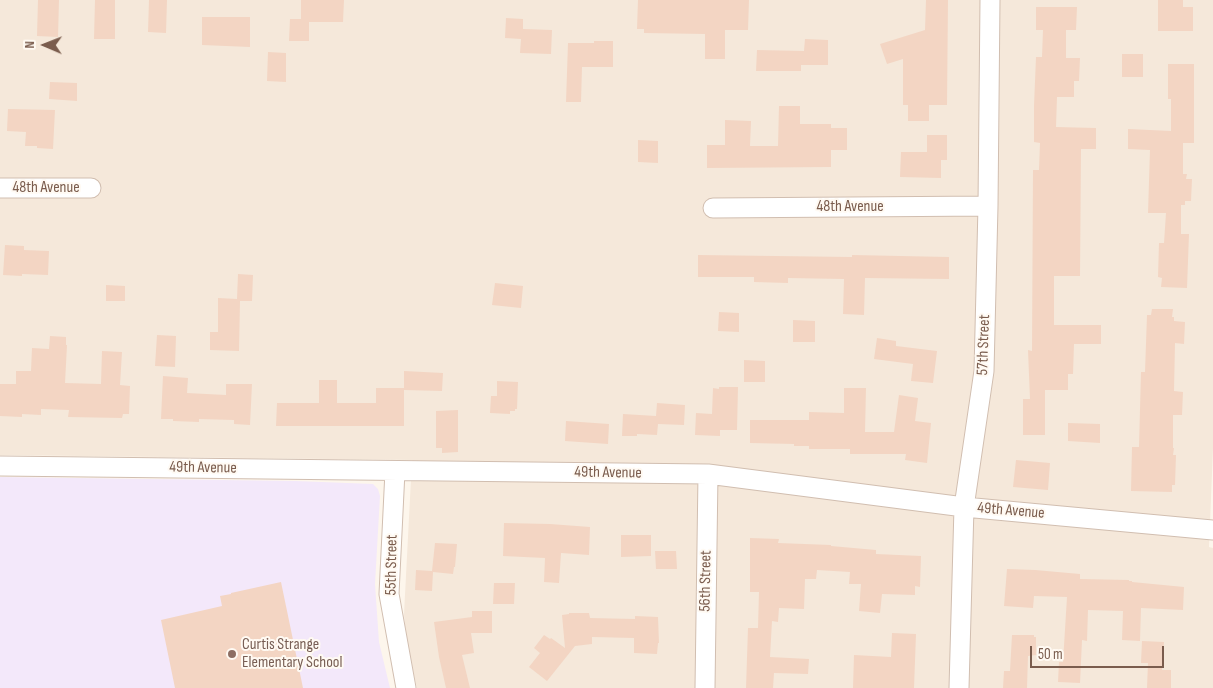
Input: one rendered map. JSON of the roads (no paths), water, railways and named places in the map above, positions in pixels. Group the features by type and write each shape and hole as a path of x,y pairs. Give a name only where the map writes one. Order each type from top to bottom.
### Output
{"street":[{"name":"57th Street","path":"959,688 964,507 984,371 990,0"},
{"name":"48th Avenue","path":"0,188 91,188"},
{"name":"48th Avenue","path":"713,208 988,206"},
{"name":"49th Avenue","path":"0,466 708,474 964,507 1213,530"},
{"name":"55th Street","path":"395,471 389,594 406,688"},
{"name":"56th Street","path":"705,688 708,474"}],"place":[{"name":"Curtis Strange Elementary School","path":"232,654"}]}
